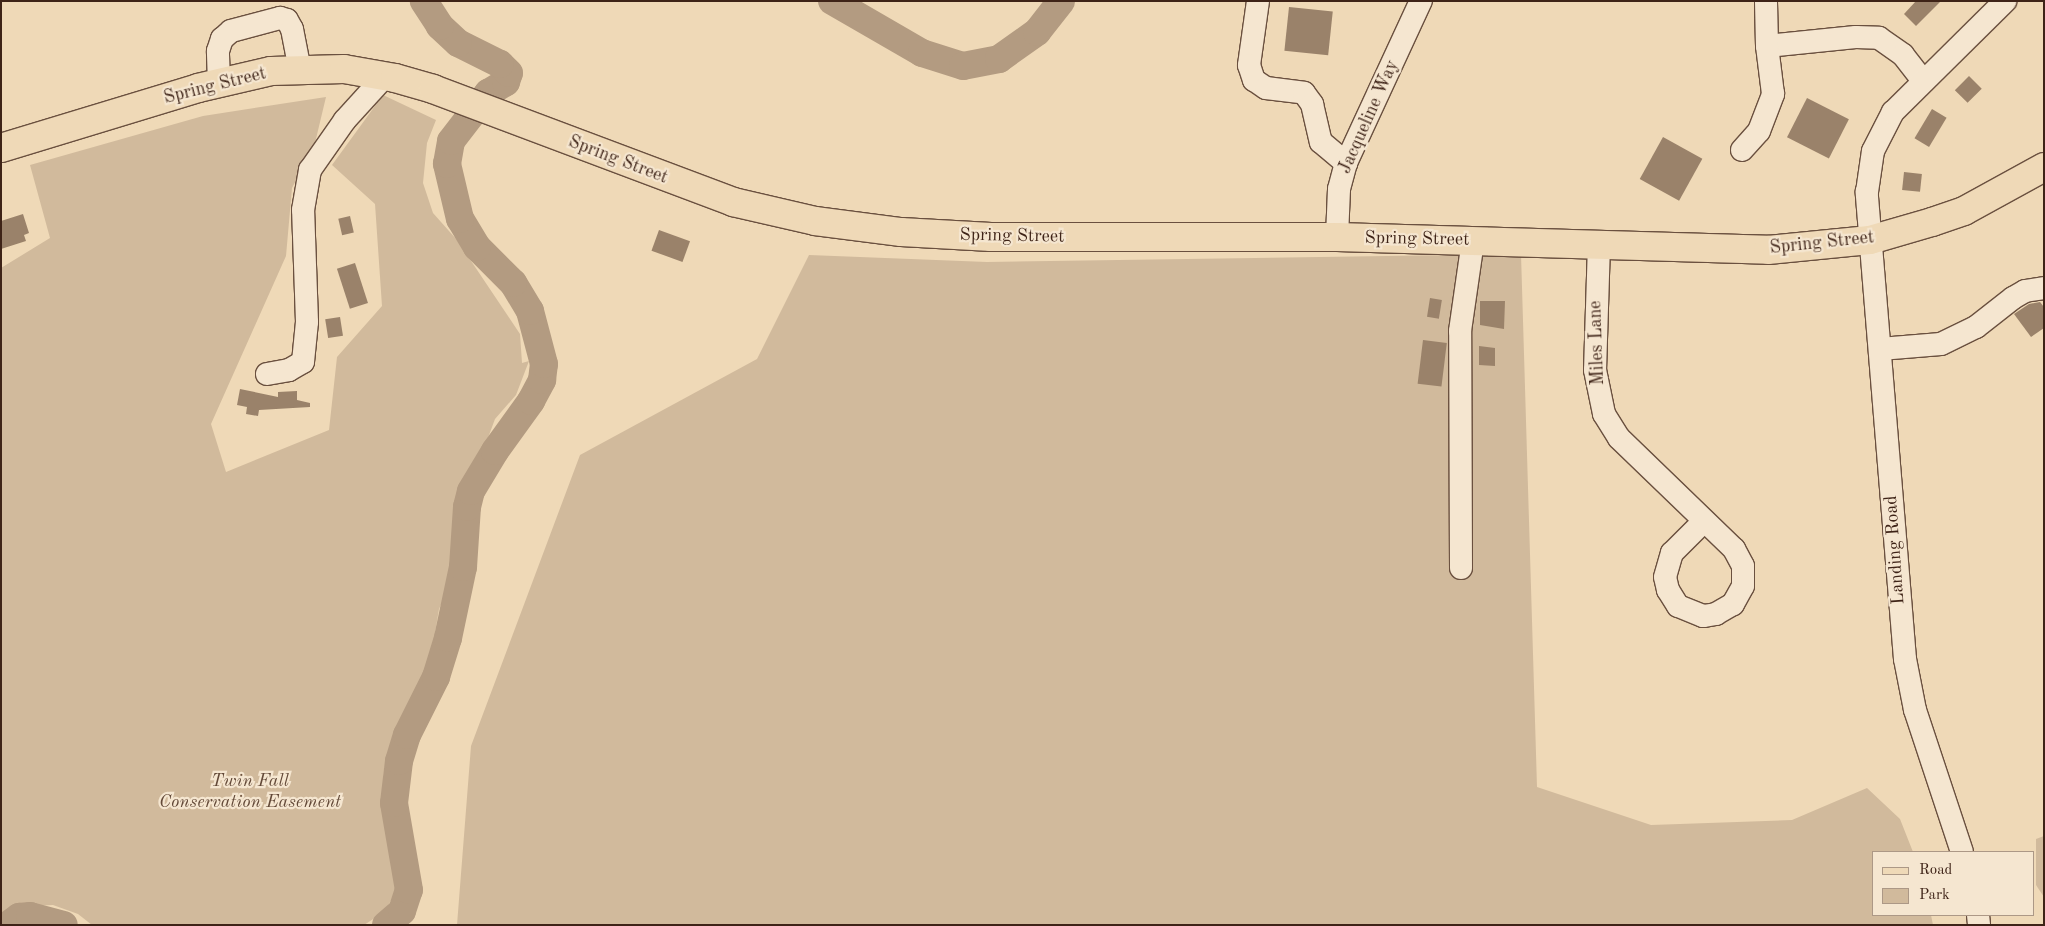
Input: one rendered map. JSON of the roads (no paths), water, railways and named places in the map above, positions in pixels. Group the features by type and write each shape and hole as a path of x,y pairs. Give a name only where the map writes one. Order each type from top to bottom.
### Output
{"main road":[{"name":"Spring Street","path":"1,148 218,83 271,71 344,69 385,76 469,102 670,181 734,202 815,221 901,232 991,237 1337,237 1768,250 1870,240 1964,211 2044,167"}],"street":[{"path":"1258,1 1249,66 1254,80 1266,88 1304,93 1312,104 1322,142 1346,163"},
{"name":"Jacqueline Way","path":"1337,237 1340,190 1346,163 1422,1"},
{"path":"1742,150 1760,131 1770,107 1772,82 1767,46 1766,1"},
{"name":"Landing Road","path":"1962,851 1915,710 1905,659 1898,598 1867,192 1873,151 1893,112 1922,79 2005,1"},
{"path":"218,83 218,51 222,39 231,31 280,18 287,20 292,29 300,70"},
{"path":"1767,46 1856,37 1879,38 1903,56 1922,79"},
{"path":"267,374 289,370 303,362 307,322 302,210 310,170 345,120 385,76"},
{"path":"1461,568 1460,331 1473,241"},
{"name":"Miles Lane","path":"1599,244 1595,370 1604,414 1619,438 1704,521"},
{"path":"1880,349 1942,344 1976,327 2012,298 2044,288"}],"waterway":[{"path":"386,925 402,911 409,890 394,803 399,761 407,735 436,677 448,638 463,567 467,507 471,491 495,451 531,401 542,380 544,364 530,311 513,283 477,247 460,219 447,164 451,141 488,93 506,82 509,73 500,64 458,43 440,26 424,1"},
{"path":"832,1 922,53 963,66 999,59 1037,32 1061,1"},
{"path":"8,925 19,917 30,916 64,925"}],"park label":[{"name":"Twin Fall Conservation Easement","path":"250,792"}]}
